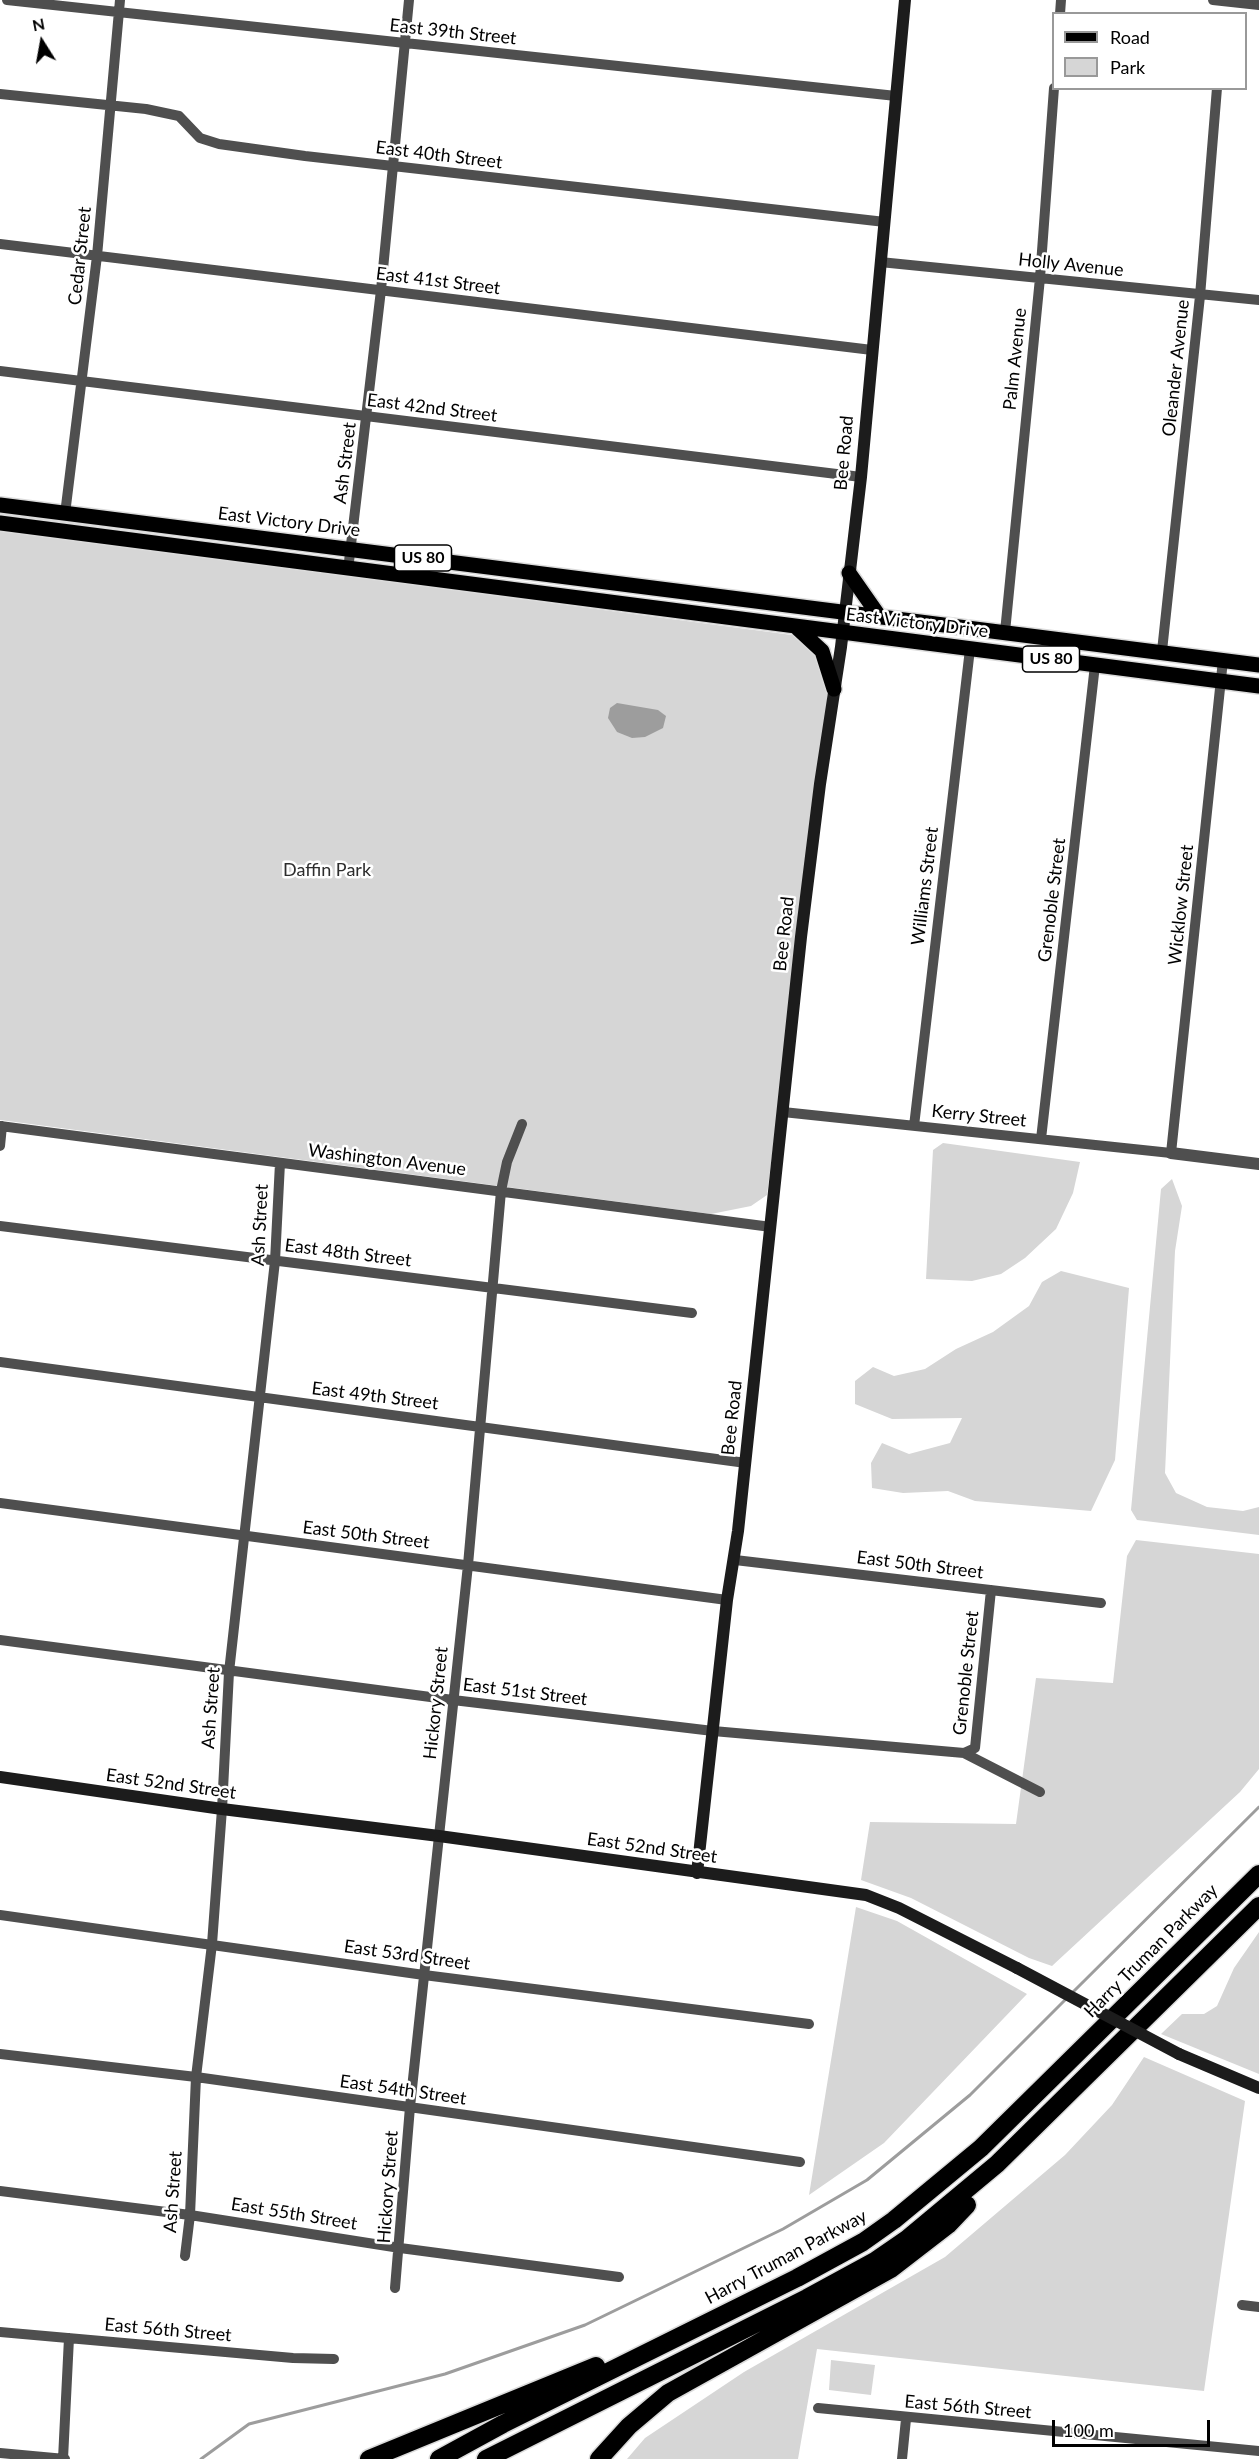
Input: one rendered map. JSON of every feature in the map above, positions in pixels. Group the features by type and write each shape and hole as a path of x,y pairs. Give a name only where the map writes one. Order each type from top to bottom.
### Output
{"highway":[{"name":"Harry Truman Parkway","path":"440,2459 503,2424 737,2308 863,2242 924,2198 989,2141 1259,1874"},
{"path":"486,2459 807,2298 875,2261 939,2216 1027,2135 1259,1905"},
{"path":"599,2459 629,2426 668,2393 891,2269 948,2225 990,2182 1027,2135"},
{"path":"369,2459 737,2308"}],"main road":[{"name":"Bee Road","path":"697,1873 727,1600 735,1560 746,1463 804,915 843,632 861,477 905,0"},
{"name":"East Victory Drive","path":"0,505 1259,664"},
{"path":"32,528 38,523 58,523 66,513"},
{"name":"East Victory Drive","path":"0,524 1259,686"},
{"path":"849,573 879,616"},
{"path":"795,626 822,651 834,689"},
{"name":"East 52nd Street","path":"0,1777 866,1895 899,1908 1179,2054 1259,2088"}],"street":[{"name":"East 39th Street","path":"7,0 896,96"},
{"name":"Cedar Street","path":"66,513 97,256 120,0"},
{"name":"Ash Street","path":"348,570 381,290 409,0"},
{"path":"1218,1 1257,3"},
{"name":"Palm Avenue","path":"1005,632 1040,278 1054,90"},
{"name":"Oleander Avenue","path":"1162,651 1200,296 1217,90"},
{"name":"East 40th Street","path":"0,93 110,105 179,116 200,138 219,144 885,222"},
{"name":"East 41st Street","path":"0,244 872,350"},
{"name":"Holly Avenue","path":"880,262 1200,296 1259,300"},
{"name":"East 42nd Street","path":"0,371 861,477"},
{"path":"571,598 574,578"},
{"name":"Williams Street","path":"914,1126 970,649"},
{"name":"Wicklow Street","path":"1171,1153 1223,660"},
{"name":"Grenoble Street","path":"1041,1139 1095,665"},
{"name":"Kerry Street","path":"783,1112 1171,1153"},
{"name":"Hickory Street","path":"395,2288 410,2108 468,1565 501,1191 507,1162 522,1124"},
{"path":"0,1146 1,1126"},
{"name":"Washington Avenue","path":"1,1126 771,1227"},
{"path":"1171,1153 1259,1164"},
{"name":"Ash Street","path":"185,2256 190,2215 196,2077 212,1944 229,1672 276,1261 280,1163"},
{"name":"East 48th Street","path":"0,1226 692,1313"},
{"name":"East 49th Street","path":"0,1362 746,1463"},
{"name":"East 50th Street","path":"0,1503 727,1600"},
{"name":"East 50th Street","path":"735,1560 1101,1603"},
{"name":"Grenoble Street","path":"964,1753 975,1748 992,1590"},
{"name":"East 51st Street","path":"0,1640 229,1672 713,1731 964,1753 1040,1792"},
{"name":"East 53rd Street","path":"0,1915 424,1975 809,2024"},
{"name":"East 54th Street","path":"0,2054 196,2077 800,2162"},
{"name":"East 55th Street","path":"0,2192 190,2215 400,2248 619,2277"},
{"path":"1242,2305 1259,2307"},
{"name":"East 56th Street","path":"0,2332 334,2359"},
{"path":"0,2453 64,2459 69,2338"},
{"name":"East 56th Street","path":"818,2408 1259,2451"},
{"path":"902,2459 906,2418"}],"green space":[{"name":"Daffin Park","path":"0,530 792,635 808,641 826,670 828,710 767,1195 751,1206 711,1214 0,1120"},
{"path":"943,1143 1080,1162 1073,1193 1056,1229 1025,1258 1001,1274 972,1281 926,1279 933,1150"},
{"path":"1172,1179 1182,1206 1175,1251 1165,1473 1176,1493 1207,1507 1243,1511 1259,1507 1259,1535 1137,1520 1131,1510 1161,1189"},
{"path":"1061,1271 1129,1288 1115,1460 1091,1511 975,1501 948,1491 903,1493 872,1488 871,1463 882,1443 909,1454 950,1443 962,1418 892,1419 855,1404 855,1381 873,1367 894,1376 925,1369 956,1349 993,1332 1029,1306 1042,1282"},
{"path":"1136,1540 1259,1554 1259,1769 1240,1792 1052,1966 1029,1958 911,1898 861,1880 870,1822 1016,1824 1036,1678 1113,1683 1127,1556"},
{"path":"856,1907 897,1921 1027,1994 884,2143 809,2195"},
{"path":"1259,1932 1259,2074 1161,2034 1182,2014 1204,2014 1217,2006 1234,1968"},
{"path":"1144,2057 1245,2101 1204,2391 817,2349 798,2459 627,2459 645,2438 744,2372 945,2257 1065,2155 1112,2105"},
{"path":"831,2360 875,2365 871,2395 829,2390"}],"shaded area":[{"path":"617,703 658,710 666,716 663,728 645,737 632,738 617,732 608,718 610,708"}],"waterway":[{"path":"1073,1992 1259,1807"},
{"path":"201,2459 249,2424 445,2374 585,2325 783,2229 867,2180 970,2095 1066,1999"}]}
